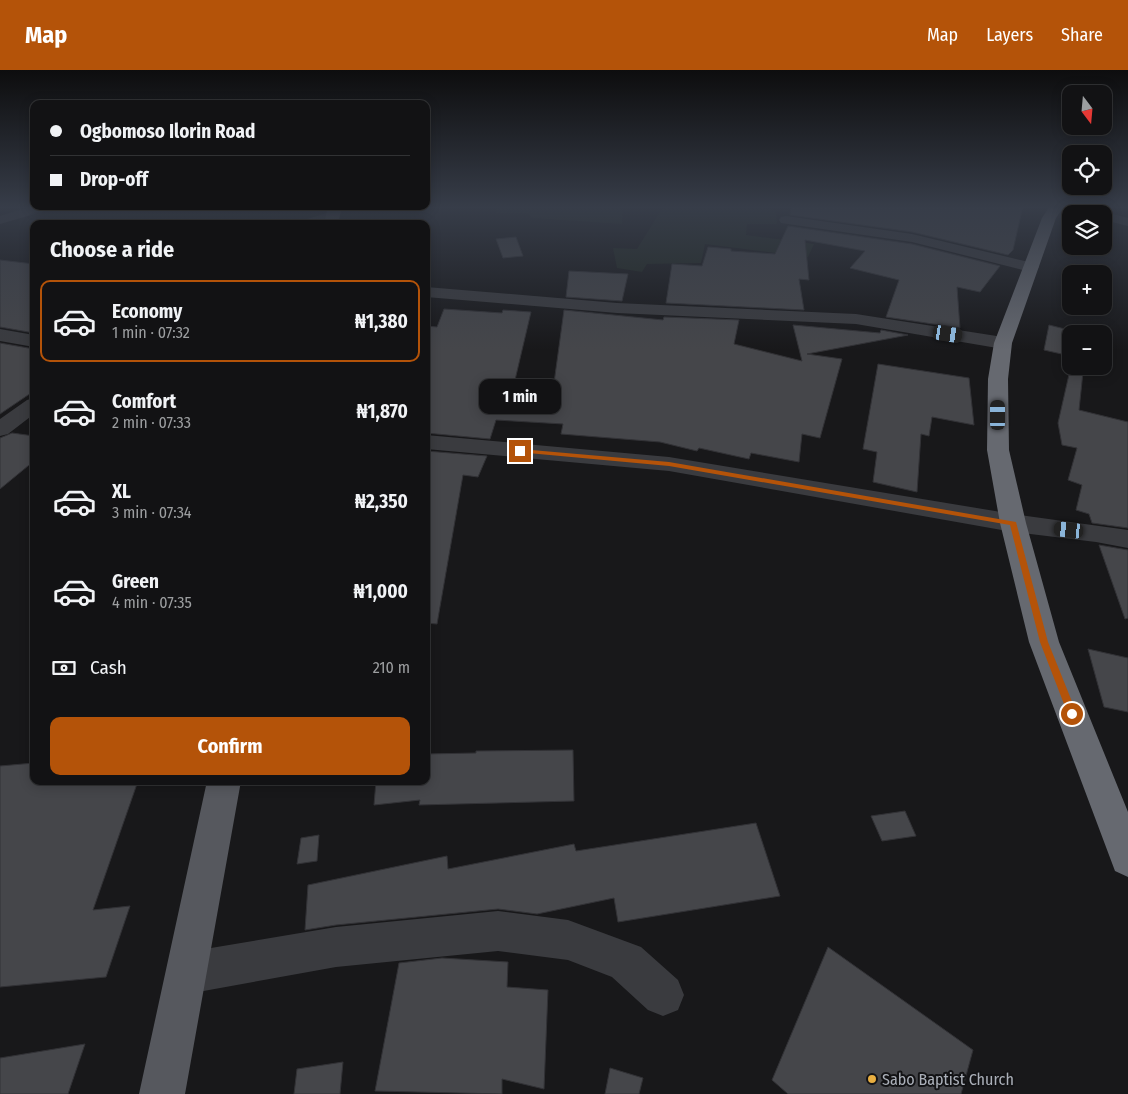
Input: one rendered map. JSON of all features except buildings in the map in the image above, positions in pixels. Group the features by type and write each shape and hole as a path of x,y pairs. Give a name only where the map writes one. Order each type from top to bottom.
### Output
{"highway":[{"path":"1036,254 1003,343 998,379 998,450 1013,523 1044,642 1128,858"}],"main road":[{"path":"162,1094 223,785"}],"street":[{"path":"977,254 1031,267"},
{"path":"430,292 617,308 856,319 1003,343"},
{"path":"0,335 30,340"},
{"path":"0,429 30,407"},
{"path":"430,442 669,464 1013,523 1096,533 1128,539"},
{"path":"187,973 336,947 498,932 568,940 626,962 663,996"}],"shaded area":[{"path":"614,254 703,254 701,263 647,264 642,272 617,268"},
{"path":"783,254 809,254 808,257"}],"place":[{"name":"Sabo Baptist Church","path":"872,1079"}],"route":[{"path":"520,451 669,464 1013,523 1044,642 1072,714"}]}
